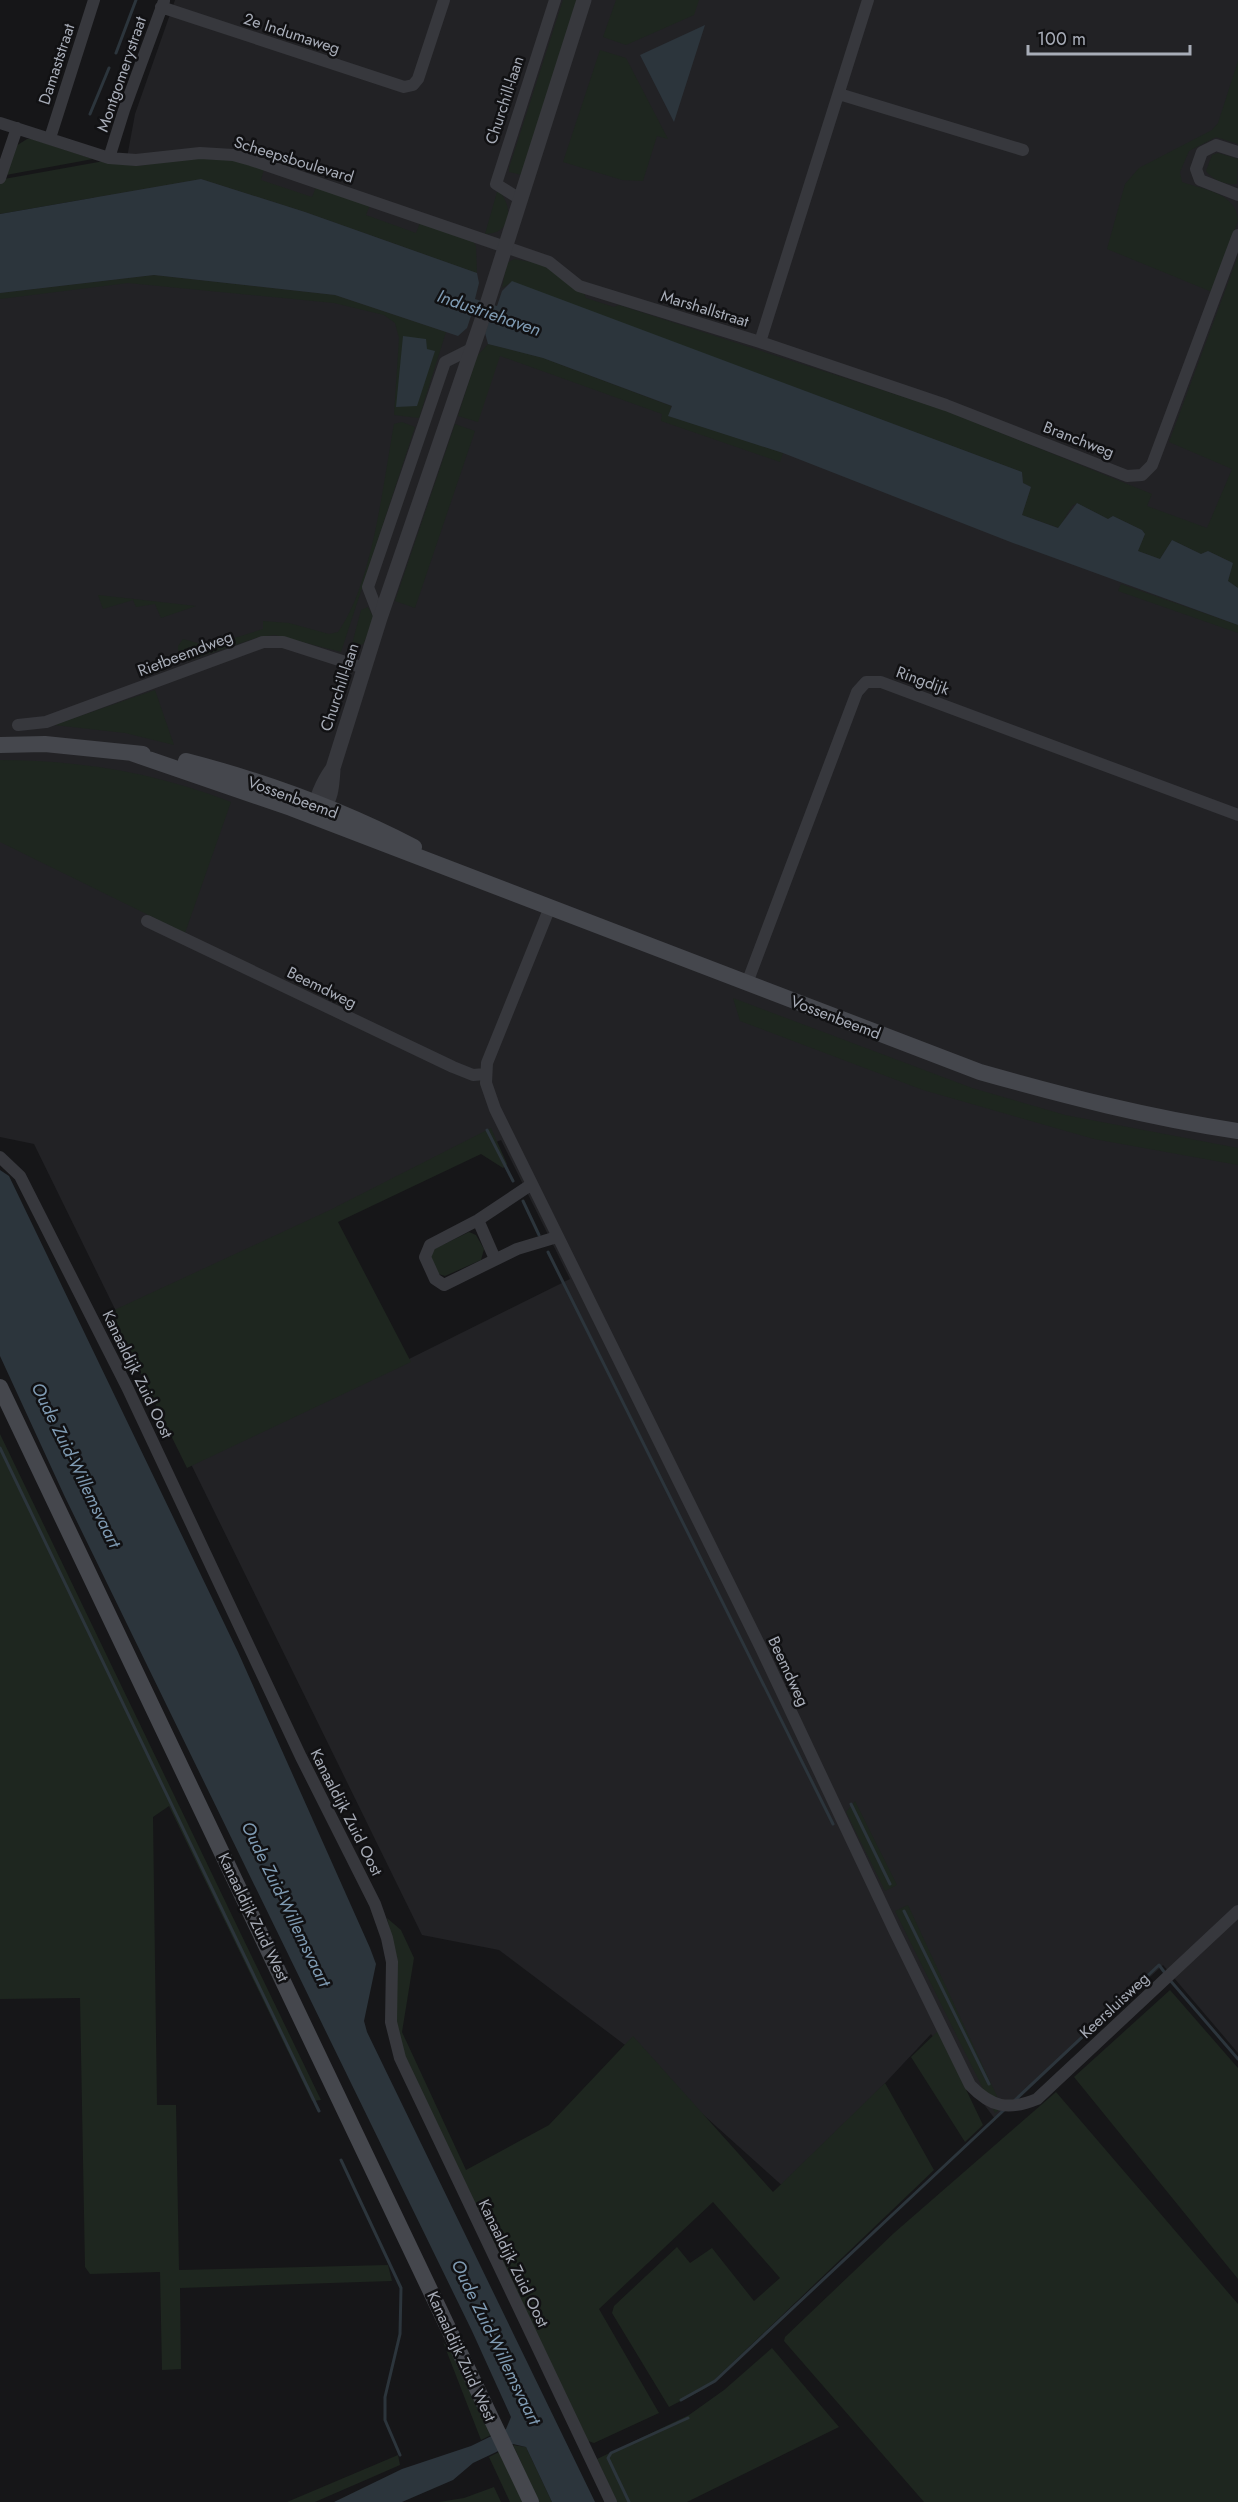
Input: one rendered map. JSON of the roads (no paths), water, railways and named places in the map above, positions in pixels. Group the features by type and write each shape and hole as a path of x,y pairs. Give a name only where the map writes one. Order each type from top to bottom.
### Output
{"main road":[{"name":"Vossenbeemd","path":"0,745 45,744 156,755 213,768 318,810 446,868 980,1072 1082,1101 1178,1122 1238,1131"},
{"name":"Kanaaldijk Zuid West","path":"0,1387 440,2306 531,2502"}],"street":[{"name":"Damaststraat","path":"50,138 93,0"},
{"name":"2e Indumaweg","path":"163,4 404,87 413,85 418,79 444,0"},
{"name":"Churchill-laan","path":"520,199 496,184 555,0"},
{"name":"Churchill-laan","path":"318,810 332,788 333,768 364,668 485,310 584,0"},
{"name":"Marshallstraat","path":"504,246 549,262 579,286 760,342 868,0"},
{"name":"Montgomerystraat","path":"109,159 124,110 163,4"},
{"path":"839,94 1023,150"},
{"name":"Scheepsboulevard","path":"0,123 109,159 136,160 200,153 233,155 504,246"},
{"path":"0,178 17,128"},
{"path":"1238,152 1216,145 1203,152 1196,169 1200,180 1238,195"},
{"name":"Branchweg","path":"760,342 946,405 1127,476 1142,475 1152,465 1238,235"},
{"path":"380,618 368,586 445,362 471,349"},
{"path":"424,424 443,431"},
{"name":"Rietbeemdweg","path":"18,724 46,722 263,642 292,644 364,668"},
{"name":"Ringdijk","path":"747,983 857,692 866,682 881,682 1238,815"},
{"path":"485,1074 550,907"},
{"name":"Beemdweg","path":"147,921 453,1067 474,1075 485,1074 495,1109 760,1646 970,2085 981,2096 1003,2107"},
{"name":"Kanaaldijk Zuid Oost","path":"0,1157 20,1176 122,1376 301,1757 375,1904 387,1938 392,1962 392,2022 400,2058 611,2502"},
{"path":"532,1184 478,1220 430,1245 426,1257 435,1279 444,1285 517,1249 557,1237"},
{"path":"478,1220 495,1259"},
{"name":"Keersluisweg","path":"1003,2107 1020,2106 1037,2099 1238,1911"}],"water":[{"path":"705,25 674,122 640,55"},
{"name":"Industriehaven","path":"201,179 305,212 477,273 479,283 475,299 497,306 502,291 512,281 1022,472 1023,483 1031,487 1022,515 1058,528 1077,503 1108,519 1113,516 1142,530 1145,534 1138,551 1160,559 1172,540 1201,554 1208,551 1233,563 1228,581 1238,588 1238,625 1013,543 783,453 668,416 672,406 543,358 488,344 485,333 490,319 472,313 467,328 458,336 335,295 154,275 0,293 0,214"},
{"path":"403,336 426,339 427,349 435,351 417,406 396,407"},
{"name":"Oude Zuid-Willemsvaart","path":"0,1170 9,1176 238,1652 376,1964 364,2021 367,2032 595,2502 552,2502 526,2447 513,2444 473,2463 453,2480 402,2502 334,2502 402,2469 471,2446 506,2429 511,2417 472,2331 64,1495 0,1356"}],"waterway":[{"path":"116,53 136,0"},
{"path":"90,114 109,68"},
{"path":"487,1130 513,1181"},
{"path":"523,1201 539,1235"},
{"path":"548,1252 833,1824"},
{"path":"0,1448 319,2111"},
{"path":"851,1804 890,1884"},
{"path":"904,1911 989,2084"},
{"path":"1014,2101 1159,1965 1165,1973"},
{"path":"1169,1979 1238,2059"},
{"path":"681,2400 715,2381 1004,2110"},
{"path":"341,2160 401,2288 400,2334 385,2397 385,2420 400,2455"},
{"path":"629,2502 608,2458 611,2453 688,2418"}]}
